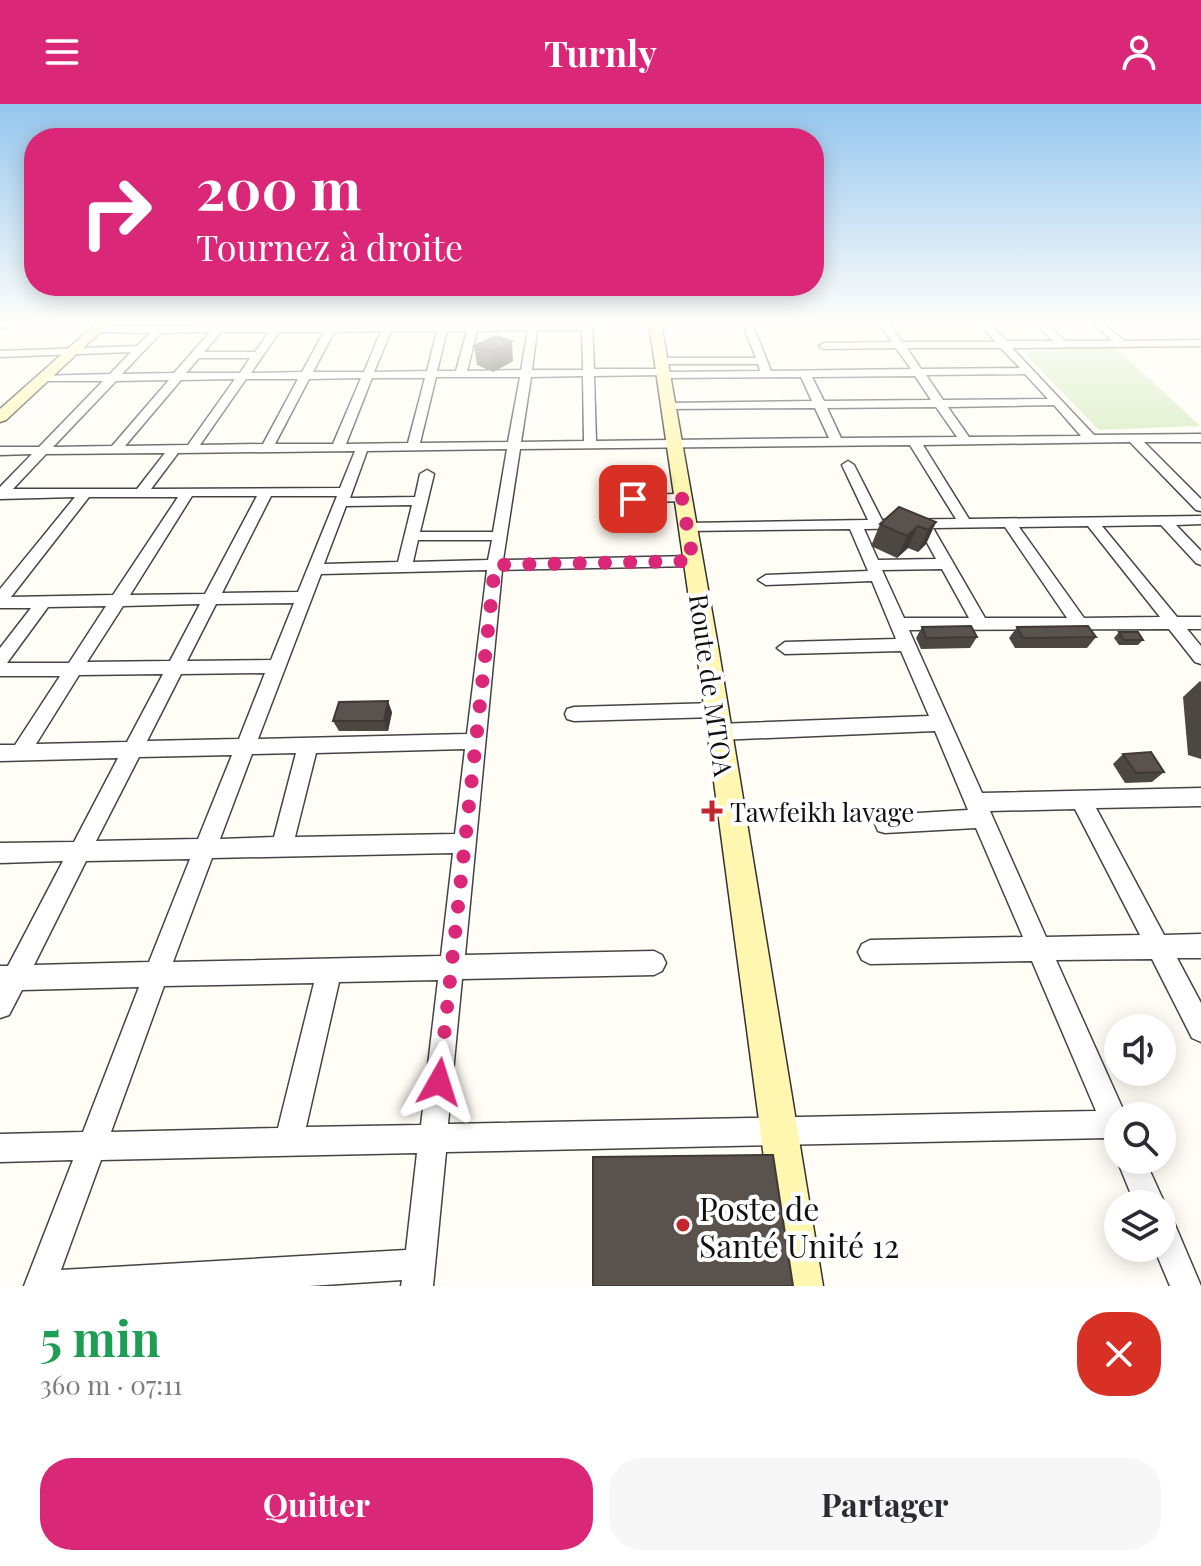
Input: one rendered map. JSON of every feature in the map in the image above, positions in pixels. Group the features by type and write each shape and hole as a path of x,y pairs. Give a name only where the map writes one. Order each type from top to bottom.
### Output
{"street":[{"path":"0,417 6,405 42,378"},
{"path":"1,494 112,378"},
{"path":"116,449 176,378"},
{"path":"192,448 240,378"},
{"path":"267,448 305,378"},
{"path":"338,447 367,378"},
{"path":"413,446 430,378"},
{"path":"49,1286 418,1275 495,565 524,378"},
{"path":"588,378 590,445"},
{"name":"Route de MTOA","path":"664,378 802,1286"},
{"path":"807,378 837,442"},
{"path":"828,378 940,403 1058,402"},
{"path":"668,406 819,405 901,378"},
{"path":"922,378 965,440"},
{"path":"1036,378 1091,439"},
{"path":"1133,438 1201,507"},
{"path":"0,451 1201,438"},
{"path":"914,441 965,523"},
{"path":"40,1286 156,974 363,446"},
{"path":"141,493 174,449"},
{"path":"848,465 877,525"},
{"path":"404,567 427,474"},
{"path":"10,753 74,669 188,492"},
{"path":"1,494 266,492 419,501"},
{"path":"0,1006 7,978 80,851 266,492"},
{"path":"0,601 85,493"},
{"path":"608,499 682,498"},
{"path":"687,527 1201,520"},
{"path":"1165,521 1201,560"},
{"path":"1092,522 1201,658"},
{"path":"1009,523 1080,624"},
{"path":"924,524 980,624"},
{"path":"855,525 1106,1102"},
{"path":"411,536 500,536"},
{"path":"315,569 693,561"},
{"path":"766,580 946,564"},
{"path":"0,601 305,597"},
{"path":"0,660 44,602"},
{"path":"898,624 1201,623"},
{"path":"785,648 907,645"},
{"path":"0,670 277,666"},
{"path":"574,714 717,721 941,723"},
{"path":"10,753 476,741"},
{"path":"282,847 308,745"},
{"path":"885,824 979,810 1081,800 1200,799"},
{"path":"1081,800 1201,1029"},
{"path":"0,853 465,843"},
{"path":"870,952 1201,946"},
{"path":"7,978 654,963"},
{"path":"289,1142 329,971"},
{"path":"0,1149 778,1131 1104,1127"},
{"path":"1176,1262 1186,1286"}],"green space":[{"path":"1048,378 1149,378 1200,426 1099,430"}],"building":[{"path":"899,507 936,522 928,530 918,526 907,536 880,524"},
{"path":"971,626 977,637 926,638 922,627"},
{"path":"1088,626 1096,637 1023,638 1017,627"},
{"path":"1119,632 1138,632 1143,640 1124,640"},
{"path":"388,701 384,721 333,721 339,702"},
{"path":"1151,752 1164,772 1136,773 1123,754"},
{"name":"Poste de Santé Unité 12","path":"773,1155 793,1286 593,1286 593,1157"}],"place":[{"name":"Tawfeikh lavage","path":"712,811"},
{"name":"Poste de Santé Unité 12","path":"683,1225"}],"route":[{"path":"439,1082 495,565 693,561 682,498 633,499"}]}
